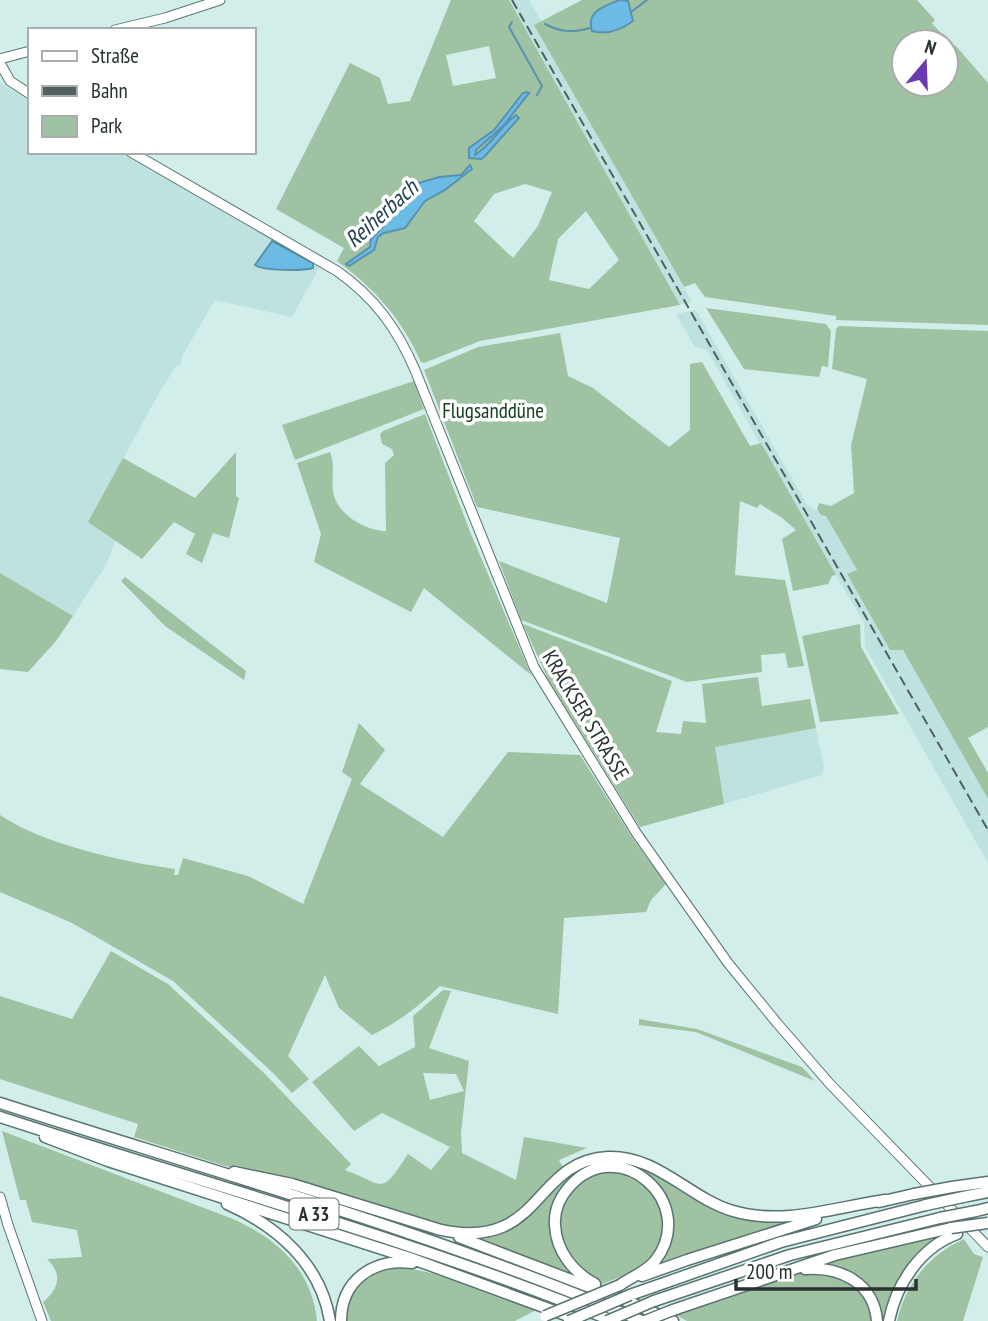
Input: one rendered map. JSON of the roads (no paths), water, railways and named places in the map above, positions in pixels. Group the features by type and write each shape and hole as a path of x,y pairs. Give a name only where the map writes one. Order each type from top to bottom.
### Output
{"highway":[{"name":"A 33","path":"0,1103 405,1232 644,1321"},
{"name":"A 33","path":"6,1119 389,1238 528,1287 613,1321"},
{"path":"6,1119 71,1149 432,1267 581,1321"},
{"path":"437,1229 465,1235 499,1230 527,1212 567,1171 591,1160 607,1157 623,1158 654,1167 709,1201 748,1215 798,1216 988,1181"},
{"path":"187,1163 292,1184 437,1229 673,1315"},
{"path":"620,1285 652,1264 659,1255 667,1235 666,1208 655,1188 639,1174 627,1169 603,1168 581,1176 566,1190 556,1211 555,1231 562,1253 578,1272 603,1289 632,1299"},
{"path":"179,1183 254,1217 279,1234 302,1258 315,1278 330,1321"},
{"path":"569,1321 632,1299 699,1269 781,1242 988,1192"},
{"path":"540,1319 687,1259 885,1200"},
{"path":"607,1321 654,1301 790,1255 988,1208"},
{"path":"644,1321 673,1315 835,1255 988,1223"},
{"path":"889,1321 901,1286 915,1266 954,1231"},
{"path":"341,1321 347,1292 359,1276 368,1270 389,1262 432,1267"},
{"path":"785,1272 819,1268 852,1278 872,1301 877,1321"}],"street":[{"path":"123,28 220,0"},
{"path":"28,52 0,61 10,81 28,93"},
{"name":"KRACKSER STRASSE","path":"134,154 337,271 363,290 382,310 403,341 415,369 534,667 637,834 728,963 777,1023 830,1084 988,1247"},
{"path":"0,1197 43,1321"}],"water":[{"path":"619,0 628,1 633,21 614,31 592,31 591,19 594,14"},
{"path":"523,93 529,93 503,126 476,150 475,155 511,119 516,115 519,118 485,156 481,159 469,158 469,148 494,130"},
{"path":"470,165 472,169 445,190 425,201 405,228 384,233 378,237 374,250 349,266 346,264 370,247 371,239 384,226 391,207 419,183 439,177 461,175"},
{"path":"272,241 313,263 313,268 283,270 255,265"}],"waterway":[{"name":"Reiherbach","path":"631,12 647,0"},
{"name":"Reiherbach","path":"512,22 509,27 542,86 537,95"},
{"name":"Reiherbach","path":"545,24 567,31 590,28"}],"railway":[{"path":"512,0 988,830"}],"park label":[{"name":"Flugsanddüne","path":"493,410"}]}
